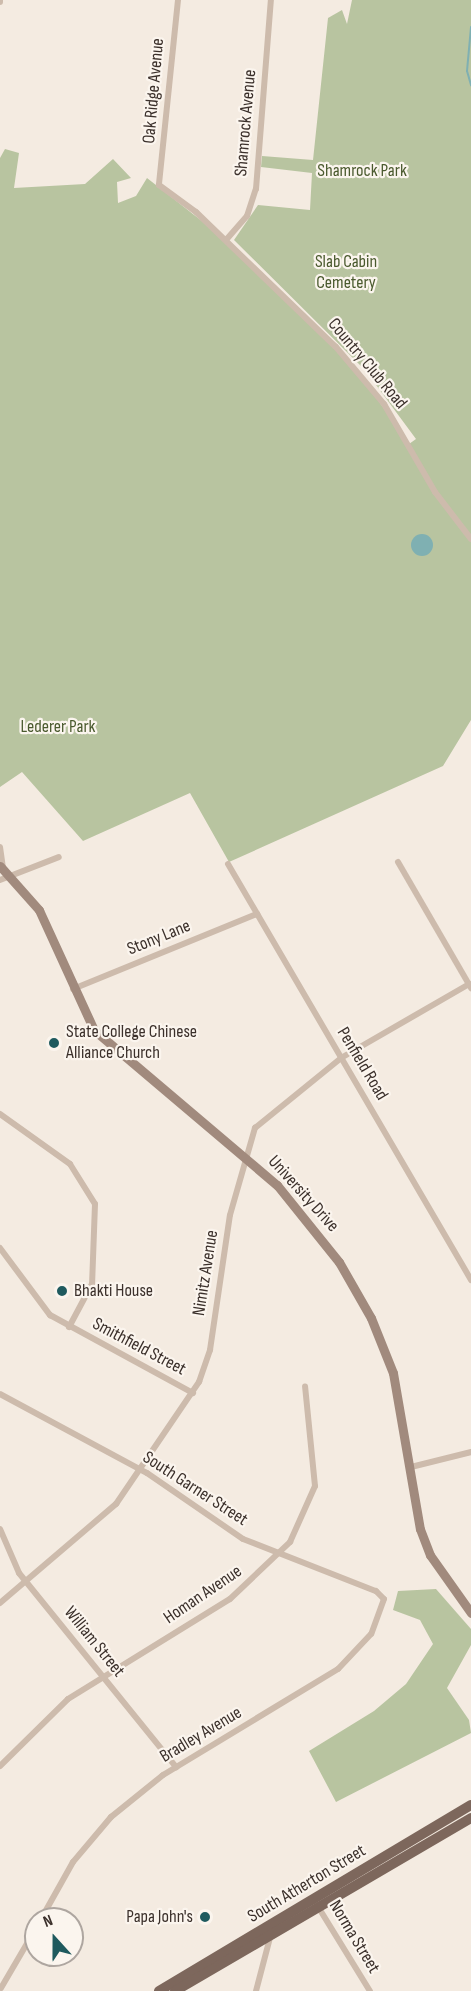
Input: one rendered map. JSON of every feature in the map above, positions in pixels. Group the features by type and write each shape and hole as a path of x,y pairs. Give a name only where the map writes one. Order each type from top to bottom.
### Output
{"main road":[{"name":"University Drive","path":"2,867 12,876 45,921 73,989 110,1049 245,1155 313,1226 360,1297 393,1372 430,1555 471,1613"},
{"name":"South Atherton Street","path":"316,1903 471,1805"},
{"name":"South Atherton Street","path":"159,1991 471,1818"},
{"name":"South Atherton Street","path":"175,1991 271,1929"}],"street":[{"name":"Oak Ridge Avenue","path":"159,185 178,0"},
{"name":"Shamrock Avenue","path":"226,240 247,216 256,189 271,0"},
{"name":"Country Club Road","path":"159,185 226,240 358,372 471,539"},
{"path":"0,847 2,867"},
{"path":"0,880 59,857"},
{"path":"398,862 470,986"},
{"name":"Penfield Road","path":"228,864 471,1280"},
{"name":"Stony Lane","path":"73,989 257,914"},
{"name":"Nimitz Avenue","path":"0,1603 27,1583 116,1504 193,1393 207,1366 219,1266 245,1155 262,1118 340,1058 470,986"},
{"path":"0,1114 70,1164 95,1204 92,1284 69,1327"},
{"name":"Smithfield Street","path":"0,1248 43,1308 69,1327 193,1393"},
{"name":"Homan Avenue","path":"0,1766 37,1726 101,1675 212,1612 279,1554 304,1519 315,1486 305,1386"},
{"name":"South Garner Street","path":"0,1394 140,1469 234,1533 279,1554 381,1593"},
{"path":"411,1467 471,1452"},
{"name":"William Street","path":"0,1529 27,1583 176,1767"},
{"name":"Bradley Avenue","path":"48,1907 93,1835 176,1767 347,1662 377,1623 384,1603 381,1593"},
{"name":"Norma Street","path":"316,1903 370,1991"},
{"path":"256,1991 271,1929"},
{"path":"3,1989 24,1950"}],"green space":[{"path":"352,0 471,0 471,720 443,766 229,862 190,793 83,841 22,772 0,787 0,158 5,149 19,153 14,188 85,184 113,159 131,178 117,182 118,203 136,196 147,178 226,240 358,372 409,444 416,439 365,370 234,240 258,205 310,210 312,173 261,167 262,156 313,160 328,18 342,10 347,24"},
{"path":"436,1589 471,1629 471,1645 447,1688 469,1720 471,1733 336,1802 309,1751 374,1711 406,1684 433,1644 420,1620 393,1610 398,1591"}],"water":[{"path":"418,534 426,534 433,541 433,549 426,556 418,556 411,549 411,541"}],"waterway":[{"path":"471,27 467,71 471,85"}],"place":[{"name":"State College Chinese Alliance Church","path":"54,1043"},
{"name":"Bhakti House","path":"62,1291"},
{"name":"Papa John's","path":"205,1917"}],"park label":[{"name":"Shamrock Park","path":"362,171"},
{"name":"Slab Cabin Cemetery","path":"346,273"},
{"name":"Lederer Park","path":"58,727"}]}
